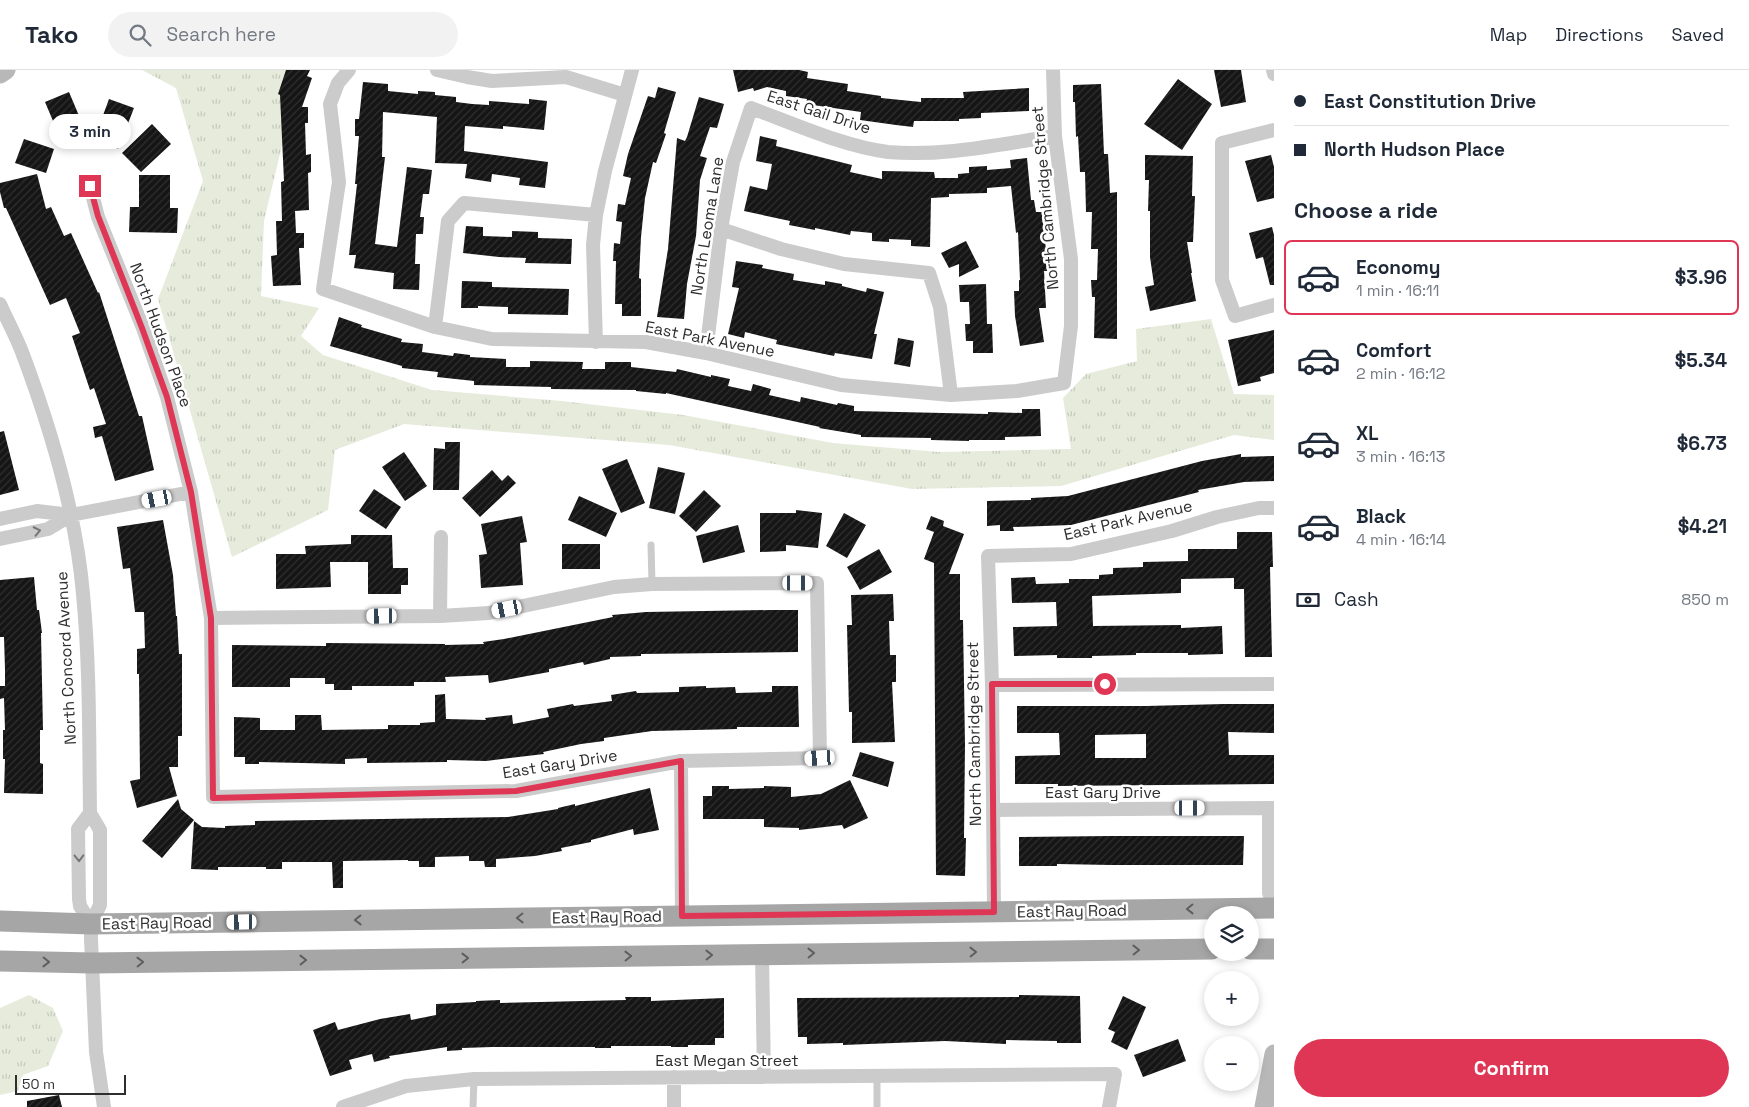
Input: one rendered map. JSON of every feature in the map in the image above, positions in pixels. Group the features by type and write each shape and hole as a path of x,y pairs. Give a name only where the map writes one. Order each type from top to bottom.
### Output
{"main road":[{"name":"East Ray Road","path":"0,921 91,924 994,912 1274,906"},
{"path":"1259,949 1274,949"},
{"path":"0,961 92,963 1204,950"}],"street":[{"path":"0,74 6,70"},
{"name":"East Park Avenue","path":"349,70 338,83 330,104 339,182 323,289 435,328 492,338 646,342 706,353 841,385 951,395 1016,392 1064,383"},
{"path":"437,70 467,78 492,81 566,78 625,95"},
{"path":"596,342 593,245 596,215 605,171 632,70"},
{"name":"North Cambridge Street","path":"1053,70 1054,136 1072,259 1072,326 1064,383"},
{"name":"East Gail Drive","path":"751,108 841,141 887,152 933,153 1054,136"},
{"name":"North Leoma Lane","path":"706,353 720,229 733,162 751,108"},
{"path":"1274,130 1222,143 1222,280 1235,316 1274,305"},
{"name":"North Hudson Place","path":"90,186 98,216 167,397 191,492 211,618 213,798"},
{"path":"435,328 448,221 464,203 596,215"},
{"path":"720,229 781,248 844,264 929,273 940,307 951,395"},
{"name":"North Concord Avenue","path":"0,304 22,351 50,436 72,515 83,592 90,813 100,830 100,905 91,924 96,1052 104,1107"},
{"path":"0,519 37,510 72,515 191,492"},
{"name":"East Park Avenue","path":"988,556 1072,554 1172,531 1217,517 1260,508 1274,508"},
{"path":"0,539 48,529 72,515"},
{"path":"440,616 441,537"},
{"name":"North Cambridge Street","path":"988,556 992,684 994,912"},
{"name":"East Gary Drive","path":"213,798 516,791 681,761 820,758 817,583 652,584"},
{"path":"211,618 440,616 489,613 614,587 652,584"},
{"path":"992,684 1274,684"},
{"path":"681,761 682,916"},
{"path":"1272,808 1269,893 1274,906"},
{"name":"East Gary Drive","path":"993,810 1272,808"},
{"name":"North Concord Avenue","path":"90,813 78,829 80,906 91,924"},
{"path":"762,954 764,1077"},
{"path":"1264,1107 1274,1054"},
{"name":"East Megan Street","path":"343,1107 406,1086 474,1079 1115,1074 1109,1107"},
{"path":"674,1078 674,1107"}],"lane":[{"path":"651,545 652,584"},
{"path":"877,1076 877,1106"},
{"path":"473,1107 474,1079"}],"green space":[{"path":"142,70 300,70 264,221 261,296 319,308 301,336 323,355 432,390 562,401 683,415 833,443 939,452 1071,449 1063,398 1086,374 1137,361 1136,329 1211,319 1234,394 1274,395 1274,440 1234,435 1061,486 912,489 669,445 404,424 335,450 328,510 232,557 158,299 203,181 176,88"},
{"path":"29,995 53,1008 63,1031 48,1066 23,1075 18,1091 0,1095 0,1008"}],"building":[{"path":"286,70 310,70 307,76 312,78 302,107 308,107 308,123 305,123 306,155 311,154 311,172 308,173 309,210 295,211 296,233 304,233 304,248 299,248 301,285 273,286 271,256 277,255 276,221 282,221 281,182 284,181 280,95 278,94"},
{"path":"733,70 799,70 808,72 807,78 848,84 847,91 881,96 881,98 921,102 921,98 964,98 963,92 1029,88 1029,111 981,113 981,118 959,119 959,121 914,121 913,127 896,125 860,120 861,112 806,104 807,99 786,96 786,91 767,87 754,91 753,88 738,92"},
{"path":"1214,70 1241,70 1246,102 1221,107"},
{"path":"1178,79 1212,104 1182,150 1144,124"},
{"path":"363,82 388,84 388,91 418,94 418,91 435,92 435,95 456,97 456,102 472,104 489,105 489,101 529,104 529,99 547,101 544,130 503,126 503,129 465,126 464,151 548,162 545,188 519,185 520,178 492,174 491,182 465,178 467,164 435,163 437,117 383,112 382,157 385,157 375,244 397,247 407,167 432,170 429,194 423,194 420,217 424,217 423,234 416,234 415,264 420,264 419,290 393,289 394,273 354,268 356,255 349,255 357,184 355,184 359,136 355,136 355,119 359,119"},
{"path":"1101,84 1104,154 1108,154 1110,193 1117,192 1117,339 1094,338 1095,297 1092,297 1091,280 1097,280 1098,249 1091,249 1092,212 1086,212 1085,172 1080,172 1075,102 1073,102 1073,85"},
{"path":"658,87 676,92 664,133 666,134 656,163 653,162 645,198 639,278 641,279 641,316 622,316 622,304 615,304 616,261 613,261 614,243 620,244 622,222 616,221 618,204 625,205 631,178 623,176 628,154 648,96 655,98"},
{"path":"69,92 88,137 64,147 45,102"},
{"path":"699,97 724,104 717,128 710,127 700,156 707,158 700,180 696,236 687,284 684,319 657,317 668,249 677,138 685,141"},
{"path":"109,99 134,108 118,149 94,140"},
{"path":"152,124 171,144 141,172 122,153"},
{"path":"760,136 777,140 776,146 852,165 850,172 882,179 882,171 934,172 935,178 958,178 958,174 969,173 969,167 987,166 987,170 1011,168 1010,160 1027,158 1031,200 1034,200 1036,212 1042,212 1046,250 1047,271 1044,271 1046,308 1039,308 1044,342 1020,346 1015,316 1014,291 1019,291 1020,280 1018,232 1016,233 1011,186 987,188 987,193 949,194 949,197 931,198 930,247 911,246 911,240 889,239 889,242 872,241 872,233 851,231 850,235 789,225 790,221 744,211 750,186 767,190 772,164 756,161"},
{"path":"24,139 54,149 46,173 15,163"},
{"path":"1145,155 1193,156 1192,196 1195,196 1193,242 1187,242 1196,301 1150,311 1145,287 1154,285 1150,257 1149,180 1145,180"},
{"path":"1271,155 1274,167 1274,198 1257,202 1245,161"},
{"path":"37,174 46,209 51,207 64,236 71,233 99,292 139,416 142,416 154,470 115,481 102,436 95,438 93,427 106,424 94,388 90,390 72,336 80,333 66,298 50,305 6,208 4,208 0,183"},
{"path":"139,175 170,175 170,208 178,208 177,233 129,232 130,207 139,207"},
{"path":"466,226 483,227 483,236 512,237 512,231 538,232 538,238 572,239 571,264 525,263 526,258 463,253"},
{"path":"1272,227 1274,235 1274,285 1270,285 1263,257 1256,259 1249,233"},
{"path":"966,241 979,267 959,277 959,264 949,268 941,253"},
{"path":"736,261 763,265 762,268 794,274 793,280 825,285 825,281 842,284 842,286 866,292 867,288 884,292 874,334 877,334 872,359 835,353 834,356 776,344 777,340 745,332 744,338 728,334 739,288 732,287"},
{"path":"462,281 492,282 492,287 569,289 568,315 508,314 508,307 478,306 478,308 461,308"},
{"path":"986,284 987,324 992,324 993,353 973,353 973,341 966,341 965,324 970,324 969,302 960,302 959,285"},
{"path":"339,317 362,325 361,327 402,339 401,342 423,344 422,352 453,356 454,353 470,355 470,357 506,359 506,367 530,367 530,361 583,362 582,369 605,369 605,362 631,362 631,367 676,372 677,369 711,377 711,375 730,379 728,386 751,391 753,384 771,389 769,395 800,402 801,397 837,405 838,403 854,406 854,411 988,414 988,412 1022,413 1022,409 1040,409 1041,436 969,441 931,440 931,438 861,437 861,435 819,428 666,393 636,390 551,389 551,387 474,385 474,381 437,377 438,372 402,368 402,366 330,346"},
{"path":"1274,330 1274,373 1260,377 1261,381 1238,386 1228,340"},
{"path":"898,338 914,341 910,367 894,364"},
{"path":"4,431 19,490 0,495 0,432"},
{"path":"445,442 460,442 459,490 433,490 434,448 445,449"},
{"path":"404,452 427,486 405,501 382,467"},
{"path":"1241,454 1241,457 1274,456 1274,481 1244,482 1198,490 1199,492 1071,525 1013,527 1014,531 1000,531 1000,525 987,526 987,501 1031,500 1031,498 1068,496 1202,461"},
{"path":"627,459 645,503 621,513 602,469"},
{"path":"658,467 685,473 675,514 649,508"},
{"path":"492,470 502,481 508,475 516,483 480,517 462,498"},
{"path":"374,489 401,507 386,529 359,511"},
{"path":"704,490 721,506 696,532 679,516"},
{"path":"579,496 617,513 606,537 568,520"},
{"path":"796,510 822,513 818,548 786,545 786,551 760,552 760,513 796,513"},
{"path":"844,513 866,525 847,558 826,546"},
{"path":"522,516 527,542 520,543 523,585 481,588 479,555 487,554 481,524"},
{"path":"931,516 944,521 943,526 964,534 949,574 960,574 960,620 963,620 965,876 936,875 934,563 924,559 934,532 926,529"},
{"path":"163,520 173,575 179,654 182,654 182,736 178,736 178,767 169,767 177,796 137,808 130,781 140,779 137,649 145,648 144,612 135,612 130,568 123,569 117,527"},
{"path":"738,525 745,552 703,563 696,536"},
{"path":"1237,532 1272,532 1273,567 1270,567 1272,657 1245,657 1244,589 1234,589 1234,578 1181,579 1181,593 1092,596 1093,626 1181,625 1181,628 1222,626 1223,654 1136,653 1136,655 1092,656 1092,658 1057,658 1057,655 1014,656 1013,627 1057,626 1056,602 1012,603 1011,578 1035,577 1036,584 1069,583 1069,579 1099,579 1099,575 1113,574 1113,568 1143,567 1143,562 1188,561 1188,549 1237,549"},
{"path":"351,535 392,535 393,568 408,568 408,585 401,585 401,594 368,594 368,562 330,562 331,587 276,589 276,554 306,554 305,546 351,544"},
{"path":"562,544 600,544 600,569 562,569"},
{"path":"879,549 892,572 860,590 847,567"},
{"path":"34,577 37,610 39,610 42,633 43,730 40,730 40,763 43,764 43,794 4,793 4,698 0,699 0,686 5,686 5,669 4,637 0,637 0,580"},
{"path":"893,594 894,621 889,621 890,655 896,655 896,682 892,682 895,742 852,743 852,712 849,712 847,625 852,625 851,595"},
{"path":"798,610 798,652 641,654 641,656 610,657 610,659 584,665 583,662 549,669 549,672 489,683 488,675 445,677 446,682 414,682 414,686 352,686 352,690 334,690 334,684 325,684 325,678 290,678 290,687 232,687 232,645 326,646 326,643 484,644 483,642 613,617 612,615 646,612"},
{"path":"706,686 706,688 735,687 736,693 772,692 772,686 798,686 799,727 737,727 737,729 652,731 604,738 604,741 543,752 544,754 486,761 447,760 447,762 367,763 367,758 345,759 345,764 259,762 259,764 245,764 245,757 234,757 234,717 260,718 260,730 295,730 295,715 321,715 322,730 388,729 388,725 420,725 420,723 435,722 435,695 445,694 446,719 486,720 485,718 512,715 513,724 549,717 547,709 573,704 574,706 612,701 611,695 636,691 637,693 679,692 679,687"},
{"path":"1274,704 1274,733 1228,732 1229,755 1274,755 1274,784 1058,786 1058,784 1015,784 1015,756 1060,755 1059,733 1017,733 1017,706","holes":["1146,734 1146,758 1095,758 1095,735"]},
{"path":"860,752 894,762 888,787 852,776"},
{"path":"850,780 868,818 844,829 842,825 799,830 799,828 764,827 764,819 703,819 703,796 712,796 712,786 729,786 729,789 764,788 764,786 791,787 791,797 821,794"},
{"path":"650,788 659,830 634,835 633,829 591,840 591,842 561,848 562,851 535,856 496,859 496,867 485,867 484,861 469,861 469,856 435,857 435,867 419,867 419,861 408,860 343,861 343,888 333,888 332,862 282,862 282,869 218,867 218,870 191,869 194,821 202,827 225,828 225,826 255,825 255,821 508,817 558,809 575,804 575,806"},
{"path":"178,799 181,809 194,820 162,858 142,841"},
{"path":"1244,836 1243,865 1057,864 1057,866 1019,866 1019,837"},
{"path":"1019,995 1080,996 1081,1043 1006,1040 1006,1044 945,1041 843,1045 843,1043 807,1044 807,1037 798,1037 797,998 1019,997"},
{"path":"1123,996 1146,1007 1127,1050 1111,1042 1115,1032 1108,1029"},
{"path":"625,997 651,997 651,1001 724,998 724,1038 715,1038 715,1045 688,1045 688,1047 492,1047 462,1048 462,1050 447,1051 447,1047 389,1056 390,1058 374,1062 372,1054 349,1060 352,1069 330,1076 313,1030 335,1022 338,1030 380,1019 410,1014 411,1020 436,1015 436,1004 500,1000 500,1003 626,1000"},
{"path":"1178,1039 1186,1061 1143,1077 1134,1055"},
{"path":"59,1095 62,1107 27,1107 27,1101"}],"route":[{"path":"90,186 98,216 167,397 191,492 211,618 213,798 516,791 681,761 682,916 994,912 992,684 1105,684"}]}
